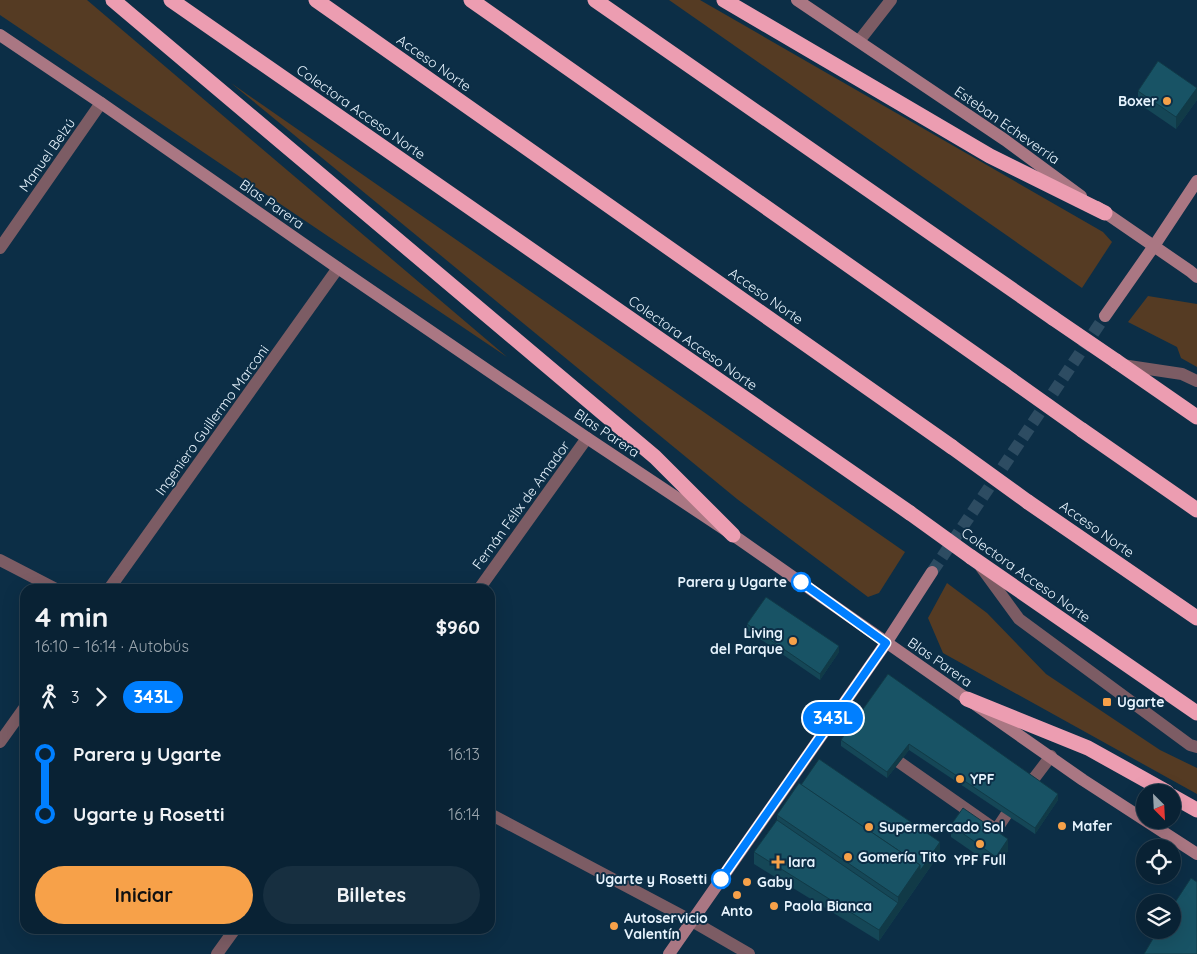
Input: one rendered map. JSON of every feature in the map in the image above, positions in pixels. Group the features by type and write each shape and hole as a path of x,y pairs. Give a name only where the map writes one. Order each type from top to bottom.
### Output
{"highway":[{"path":"113,0 655,457 732,535"},
{"name":"Colectora Acceso Norte","path":"171,0 1197,713"},
{"name":"Acceso Norte","path":"316,0 1028,502 1197,618"},
{"path":"471,0 1197,510"},
{"path":"594,0 1197,417"},
{"path":"724,0 990,156 1105,213"},
{"path":"967,699 1088,748 1153,784"},
{"path":"1181,801 1197,810"}],"street":[{"name":"Esteban Echeverría","path":"797,0 1005,140 1197,277"},
{"path":"859,41 891,0"},
{"name":"Blas Parera","path":"0,35 338,268 732,535 1083,780 1197,854"},
{"name":"Manuel Belzú","path":"0,248 101,103"},
{"path":"1105,316 1197,181"},
{"name":"Ingeniero Guillermo Marconi","path":"113,584 338,268"},
{"path":"1118,363 1182,374 1197,381"},
{"name":"Fernán Félix de Amador","path":"483,584 587,438"},
{"path":"974,559 1020,619 1190,745 1197,747"},
{"path":"0,560 46,584"},
{"path":"669,954 886,643 932,572"},
{"path":"0,742 20,714"},
{"path":"834,717 852,730"},
{"path":"1032,781 1051,756"},
{"path":"899,762 996,830 1006,815"},
{"path":"495,817 692,921 749,954"},
{"path":"217,954 231,934"}],"shaded area":[{"path":"0,0 87,0 507,357 0,15"},
{"path":"669,0 700,0 1103,232 1112,242 1082,288"},
{"path":"231,83 905,552 879,593 868,597 737,499"},
{"path":"1148,296 1197,304 1197,367 1181,358 1177,347 1128,322"},
{"path":"947,583 987,613 1046,674 1160,750 1197,768 1197,794 943,653 928,618"}],"building":[{"name":"Boxer","path":"1158,61 1197,88 1176,117 1138,91"},
{"name":"Living del Parque","path":"766,597 839,646 820,674 747,624"},
{"path":"888,674 1058,794 1035,828 909,744 887,772 841,740"},
{"path":"819,759 940,842 920,871 920,865 801,785"},
{"path":"799,783 920,865 898,897 777,815"},
{"path":"963,808 1008,839 996,857 951,825"},
{"path":"777,820 898,903 879,930 754,852"},
{"path":"1191,878 1197,882 1197,954 1144,954 1153,939 1181,939 1181,894"}],"tunnel":[{"path":"932,572 1105,316"}],"bus line":[{"name":"343L","path":"721,879 886,643 801,582"}],"place":[{"name":"Boxer","path":"1167,101"},
{"name":"Parera y Ugarte","path":"801,582"},
{"name":"Living del Parque","path":"793,641"},
{"name":"Ugarte","path":"1107,702"},
{"name":"YPF","path":"960,779"},
{"name":"Mafer","path":"1062,826"},
{"name":"Supermercado Sol","path":"869,827"},
{"name":"YPF Full","path":"980,844"},
{"name":"Gomería Tito","path":"848,857"},
{"name":"Iara","path":"778,862"},
{"name":"Ugarte y Rosetti","path":"721,879"},
{"name":"Gaby","path":"747,882"},
{"name":"Anto","path":"737,895"},
{"name":"Paola Bianca","path":"774,906"},
{"name":"Autoservicio Valentín","path":"614,926"}]}
